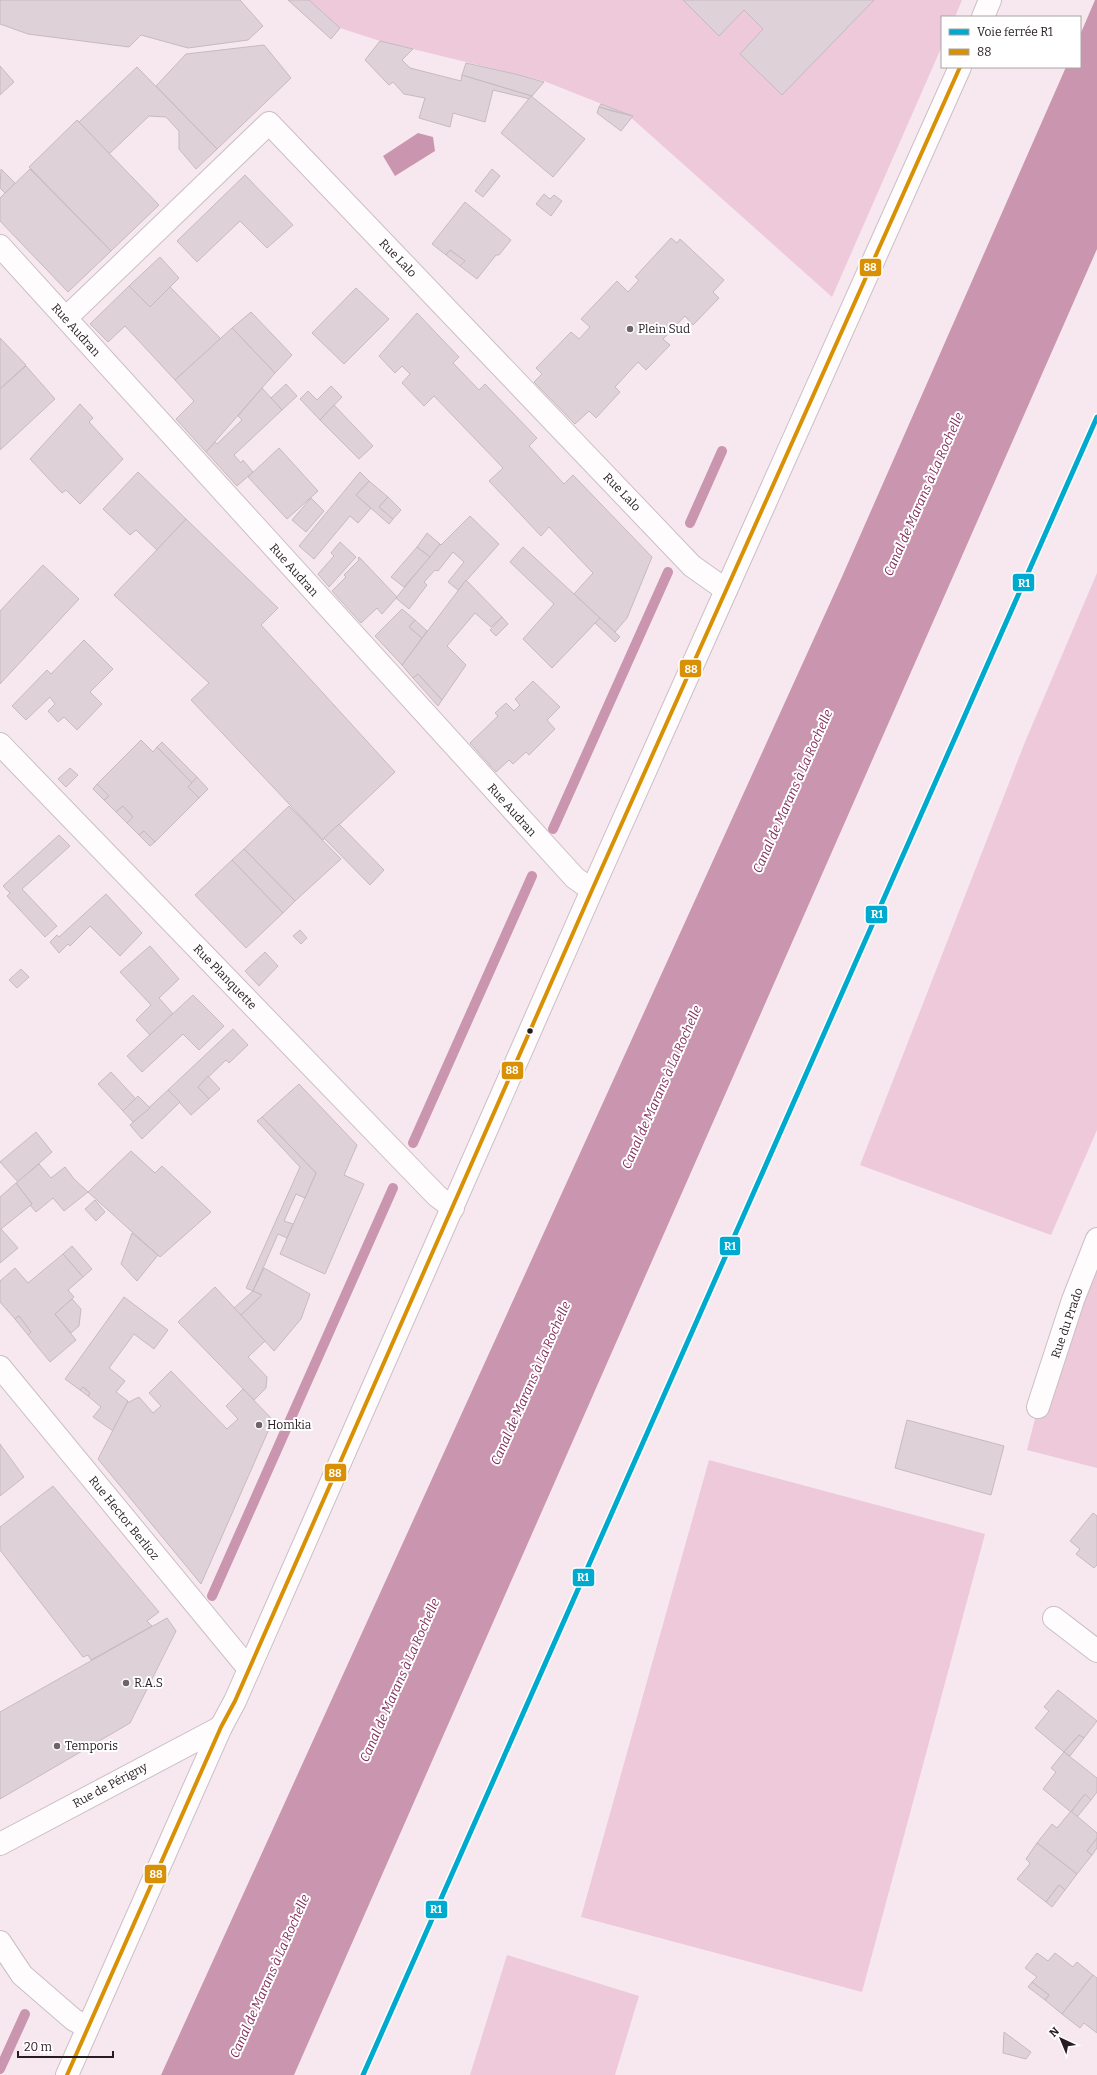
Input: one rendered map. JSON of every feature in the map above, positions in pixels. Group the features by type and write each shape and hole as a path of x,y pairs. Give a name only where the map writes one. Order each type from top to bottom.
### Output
{"street":[{"path":"983,16 990,0"},
{"path":"67,2075 221,1727 249,1670 592,890 960,68"},
{"name":"Rue Lalo","path":"66,318 269,123 692,566 726,590"},
{"name":"Rue Audran","path":"0,246 575,878 592,890"},
{"name":"Rue Planquette","path":"0,744 437,1196 453,1208"},
{"name":"Rue du Prado","path":"1038,1407 1073,1300 1097,1239"},
{"name":"Rue Hector Berlioz","path":"0,1368 249,1670"},
{"path":"1054,1618 1097,1651"},
{"name":"Rue de Périgny","path":"0,1844 221,1727"},
{"path":"0,1942 22,1975 74,2020 88,2027"}],"shaded area":[{"path":"309,0 962,0 955,16 941,16 941,48 832,297 627,114 544,81 380,41 340,28"},
{"path":"1097,573 1097,1130 1051,1235 860,1165 1025,742"},
{"path":"1097,1239 1097,1468 1027,1450 1038,1407"},
{"path":"709,1460 985,1534 862,1992 581,1917"},
{"path":"507,1955 639,1996 615,2075 470,2075"}],"water":[{"name":"Canal de Marans à La Rochelle","path":"1095,0 1097,0 1097,249 294,2075 161,2075 841,579 1066,68 1081,68 1081,33"},
{"path":"418,133 433,137 435,151 395,176 383,156"}],"building":[{"path":"0,0 240,0 263,26 248,40 188,48 141,35 129,47 28,34 0,24"},
{"path":"288,0 309,0 340,28 331,39"},
{"path":"683,0 874,0 782,95 740,54 763,29 744,10 719,36"},
{"path":"380,41 413,49 402,60 410,68 461,81 462,75 532,96 530,99 493,90 485,122 453,113 450,127 419,118 425,98 404,94 393,82 389,85 365,60"},
{"path":"264,45 291,78 217,149 156,86 186,54"},
{"path":"466,63 544,82 532,96 462,75"},
{"path":"0,66 14,82 0,95"},
{"path":"137,67 217,149 196,169 179,149 179,131 166,117 149,116 109,154 79,122"},
{"path":"531,96 585,139 553,177 501,133"},
{"path":"601,104 627,114 633,116 599,107"},
{"path":"599,107 633,116 621,131 597,113"},
{"path":"77,120 159,205 111,251 29,167"},
{"path":"1,169 15,183 5,193 0,188"},
{"path":"30,169 111,251 68,292 0,221 0,198"},
{"path":"492,169 500,176 483,197 475,191"},
{"path":"245,175 293,225 267,248 240,221 197,262 177,241"},
{"path":"544,194 550,199 554,195 562,201 551,216 536,204"},
{"path":"465,202 511,240 499,255 496,255 477,279 460,266 465,261 450,250 446,255 432,244"},
{"name":"Plein Sud","path":"671,238 677,243 680,239 724,280 713,292 719,298 693,325 685,316 663,339 670,345 646,370 638,362 615,387 620,392 596,418 589,411 575,424 534,382 542,374 536,368 571,332 579,339 590,327 581,319 617,281 628,292 639,280 635,277"},
{"path":"450,250 465,261 460,266 446,255"},
{"path":"160,257 179,278 150,307 129,286"},
{"path":"129,286 150,307 170,287 221,339 175,380 125,326 108,342 90,324"},
{"path":"356,288 389,319 344,364 312,333"},
{"path":"251,312 292,355 275,373 232,328"},
{"path":"417,313 459,357 453,363 479,390 485,384 537,438 529,446 564,484 573,475 652,557 627,618 615,632 574,594 593,573 549,527 541,536 489,481 503,468 434,396 424,406 402,383 410,374 402,366 395,373 379,356"},
{"path":"232,328 275,373 206,452 176,419 194,401 175,380"},
{"path":"0,338 26,365 0,389"},
{"path":"26,366 55,399 0,450 0,389"},
{"path":"286,384 297,396 282,410 271,398"},
{"path":"331,386 342,397 320,420 300,399 308,391 317,400"},
{"path":"262,388 282,410 234,455 241,463 243,460 253,472 237,486 206,452 215,442 217,444 242,420 238,416"},
{"path":"80,404 93,418 89,422 123,459 80,504 66,490 62,493 30,459"},
{"path":"334,405 373,446 359,459 320,420"},
{"path":"279,448 318,491 287,519 248,477"},
{"path":"138,472 186,519 157,550 136,530 130,535 103,509"},
{"path":"360,472 369,481 356,495 371,508 358,523 350,516 314,559 299,546"},
{"path":"369,481 388,497 379,507 393,519 389,524 356,495"},
{"path":"388,497 401,510 393,519 379,507"},
{"path":"311,498 324,511 306,532 292,520"},
{"path":"470,516 499,544 458,590 448,582 464,562 453,552 438,571 435,570 424,582 427,585 409,609 396,598 440,544 441,545"},
{"path":"186,519 278,608 261,625 395,772 323,840 191,700 209,683 114,595"},
{"path":"427,533 440,544 430,557 417,547"},
{"path":"340,542 356,557 329,587 318,574 334,556 331,553"},
{"path":"417,547 430,557 404,587 391,577"},
{"path":"523,547 600,618 552,668 523,639 554,604 510,562"},
{"path":"359,557 397,597 382,614 377,608 361,623 332,591 346,577 344,575 359,560"},
{"path":"43,565 79,599 0,684 0,611"},
{"path":"466,580 502,617 491,627 475,613 447,646 466,665 442,700 418,674 413,678 402,665"},
{"path":"402,609 415,620 409,627 422,638 402,665 375,636"},
{"path":"502,617 508,624 496,636 490,630"},
{"path":"600,618 620,637 615,642 595,623"},
{"path":"415,620 427,631 422,638 409,627"},
{"path":"84,640 113,669 90,692 102,704 77,730 64,717 58,722 48,711 55,704 50,697 26,720 12,706 47,670 51,674"},
{"path":"418,674 442,700 438,706 413,678"},
{"path":"533,681 560,707 547,720 555,729 529,755 526,752 513,764 509,760 496,772 470,743 498,716 495,713 506,703 514,711 520,705 515,699"},
{"path":"141,740 153,752 157,747 192,783 188,787 199,798 155,842 144,831 139,835 127,823 133,817 123,806 116,812 104,800 109,796 97,784"},
{"path":"162,742 197,777 192,783 157,747"},
{"path":"70,768 78,775 66,787 58,779"},
{"path":"197,777 208,789 199,798 188,787"},
{"path":"97,784 109,796 104,800 93,789"},
{"path":"123,806 133,817 127,823 116,812"},
{"path":"289,806 341,859 295,901 244,849"},
{"path":"339,824 384,870 370,885 324,838"},
{"path":"144,831 155,842 150,846 139,835"},
{"path":"59,835 70,846 22,889 57,926 45,937 7,896 10,893 3,886"},
{"path":"244,849 295,901 283,913 232,860"},
{"path":"232,860 283,913 246,948 195,895"},
{"path":"106,894 142,933 120,956 90,926 70,946 68,944 59,953 50,942 57,935 59,937"},
{"path":"300,930 307,938 301,944 293,936"},
{"path":"150,946 179,979 159,998 173,1014 150,1035 136,1020 151,1005 120,972"},
{"path":"265,952 278,966 259,986 245,971"},
{"path":"21,969 29,977 17,988 9,980"},
{"path":"193,995 224,1026 199,1050 183,1034 142,1072 127,1056"},
{"path":"233,1029 248,1045 229,1063 226,1060 198,1087 209,1099 191,1115 168,1090"},
{"path":"111,1072 136,1099 123,1111 98,1084"},
{"path":"208,1076 220,1089 209,1099 198,1087"},
{"path":"299,1084 357,1145 344,1175 364,1184 325,1274 280,1254 316,1173 262,1117"},
{"path":"168,1090 180,1102 142,1139 130,1125"},
{"path":"138,1096 150,1108 133,1122 123,1111"},
{"path":"262,1117 316,1173 305,1198 296,1194 284,1221 293,1224 287,1238 278,1234 253,1291 246,1288 300,1167 257,1121"},
{"path":"36,1132 52,1152 18,1182 0,1162"},
{"path":"131,1151 155,1173 162,1166 211,1212 160,1257 88,1192"},
{"path":"39,1164 51,1178 65,1167 74,1179 88,1192 64,1211 53,1198 36,1212 30,1205 32,1204 16,1183"},
{"path":"16,1183 32,1204 1,1229 18,1248 0,1263 0,1197"},
{"path":"95,1200 105,1212 96,1221 85,1209"},
{"path":"132,1233 158,1255 137,1281 121,1264"},
{"path":"72,1246 92,1269 83,1277 63,1254"},
{"path":"63,1254 83,1277 68,1290 74,1297 55,1314 76,1340 50,1362 28,1335 31,1332 19,1316 15,1319 0,1302 0,1281 15,1268 28,1283"},
{"path":"264,1268 310,1294 301,1319 274,1351 241,1315 262,1295 253,1291"},
{"path":"215,1287 265,1341 248,1357 267,1377 266,1388 254,1400 178,1322"},
{"path":"253,1291 262,1295 241,1315 234,1308"},
{"path":"124,1297 168,1330 154,1349 134,1334 109,1368 125,1381 116,1392 128,1401 113,1431 93,1417 101,1407 88,1396 90,1393 83,1387 80,1390 65,1379"},
{"path":"72,1299 81,1309 79,1326 71,1333 55,1314"},
{"path":"19,1316 31,1332 28,1335 15,1319"},
{"path":"171,1371 227,1429 238,1419 226,1406 243,1389 273,1420 201,1584 98,1459 127,1403 139,1397 153,1413 161,1406 149,1393"},
{"path":"83,1387 90,1393 88,1396 80,1390"},
{"path":"907,1420 1004,1446 991,1495 895,1468"},
{"path":"0,1444 24,1477 0,1496"},
{"path":"53,1486 159,1612 147,1621 152,1626 91,1660 88,1655 83,1657 0,1550 0,1527"},
{"path":"1093,1513 1097,1516 1097,1565 1094,1568 1076,1554 1080,1549 1070,1541"},
{"path":"167,1618 176,1631 130,1723 0,1799 0,1712"},
{"path":"1058,1690 1097,1721 1084,1738 1079,1735 1064,1752 1035,1728 1049,1711 1044,1707"},
{"path":"1079,1735 1084,1738 1070,1756 1064,1752"},
{"path":"1064,1752 1097,1778 1097,1792 1091,1800 1085,1794 1071,1812 1043,1789 1056,1772 1051,1768"},
{"path":"1085,1794 1091,1800 1077,1817 1071,1812"},
{"path":"1071,1811 1097,1833 1097,1838 1087,1851 1092,1855 1077,1874 1037,1843 1052,1824 1057,1828"},
{"path":"1097,1838 1097,1848 1092,1855 1087,1851"},
{"path":"1037,1843 1077,1874 1065,1890 1059,1885 1046,1902 1017,1879 1029,1865 1030,1863 1026,1859"},
{"path":"1059,1885 1065,1890 1052,1907 1046,1902"},
{"path":"1037,1953 1048,1961 1055,1953 1073,1967 1077,1962 1093,1975 1062,2014 1045,2000 1049,1995 1032,1982 1037,1977 1025,1968"},
{"path":"1093,1975 1097,1978 1097,2033 1084,2023 1080,2028 1062,2014"},
{"path":"1032,1982 1049,1995 1045,2000 1028,1987"},
{"path":"1004,2032 1031,2052 1026,2059 1003,2053"}],"waterway":[{"path":"690,523 722,451"},
{"path":"553,829 668,572"},
{"path":"413,1143 532,876"},
{"path":"212,1596 393,1188"},
{"path":"0,2069 25,2014"}],"rail line":[{"name":"R1","path":"363,2075 1097,417"}],"transit line":[{"name":"88","path":"67,2075 221,1727 235,1701 592,890 960,68"}],"place":[{"name":"Plein Sud","path":"630,329"},
{"name":"Homkia","path":"259,1425"},
{"name":"R.A.S","path":"126,1683"},
{"name":"Temporis","path":"57,1746"}]}
